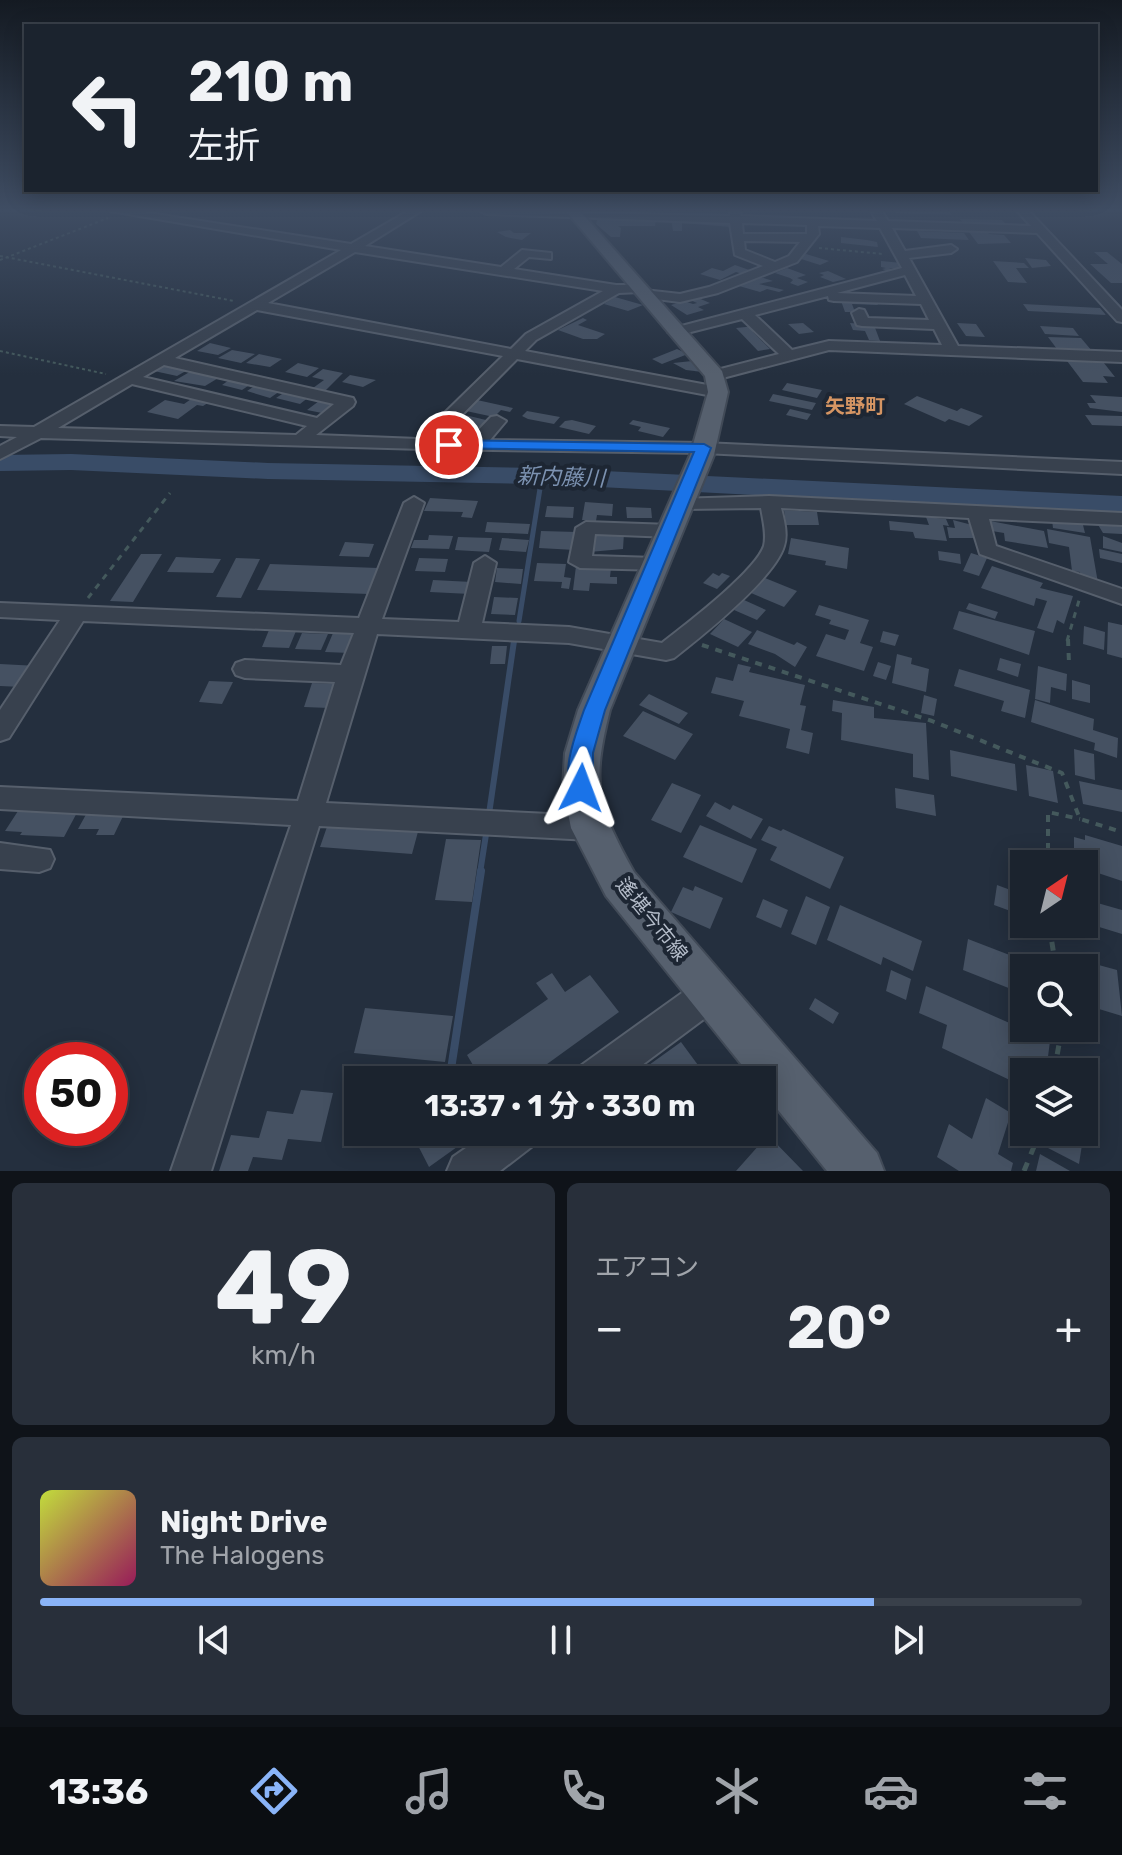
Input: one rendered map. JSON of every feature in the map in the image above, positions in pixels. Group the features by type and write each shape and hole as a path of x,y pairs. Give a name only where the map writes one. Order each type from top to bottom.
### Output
{"main road":[{"path":"620,266 716,384"},
{"name":"遙堪今市線","path":"716,384 703,452 594,710 582,753 581,788 590,828 620,884 859,1171"}],"street":[{"path":"0,454 321,266"},
{"path":"464,266 680,298 713,290 774,266"},
{"path":"503,272 511,266"},
{"path":"907,266 952,349"},
{"path":"1074,266 1122,318"},
{"path":"675,332 909,270"},
{"path":"844,276 858,283"},
{"path":"423,444 531,337 616,289"},
{"path":"809,296 925,300"},
{"path":"254,305 517,354 716,384 829,345 1122,357"},
{"path":"859,313 862,322 939,325"},
{"path":"745,314 790,356"},
{"path":"160,359 347,402 300,440"},
{"path":"127,378 321,424"},
{"path":"475,445 497,421"},
{"path":"534,446 546,430"},
{"path":"0,431 32,435 534,446 1122,468"},
{"path":"0,610 569,635 666,652 759,568 774,548 774,517 769,502"},
{"path":"655,565 580,562 586,528 679,511 769,502 1122,519"},
{"path":"191,1171 309,813 350,674 414,503"},
{"path":"978,514 987,550 1122,597"},
{"path":"469,630 485,563"},
{"path":"1,728 76,614"},
{"path":"245,669 350,674"},
{"path":"0,798 590,828"},
{"path":"0,856 39,859"},
{"path":"611,1066 712,992"},
{"path":"467,1171 502,1146"}],"path":[{"path":"46,266 254,305"},
{"path":"0,351 127,378"},
{"path":"76,614 170,493"},
{"path":"1069,663 1066,644 1083,585"},
{"path":"683,639 932,721 1062,773 1080,819"},
{"path":"1048,850 1048,812 1122,832"},
{"path":"1024,1171 1034,1146"}],"building":[{"path":"737,266 755,272 746,275 736,272 720,280 700,274 712,268 723,271"},
{"path":"902,266 901,269 889,268 897,271 891,272 881,267"},
{"path":"996,266 1029,268 1016,268 1027,283 1008,282"},
{"path":"1092,266 1122,266 1122,283 1111,283"},
{"path":"787,268 806,275 797,278 808,282 798,286 790,283 793,280 790,278 775,273"},
{"path":"828,271 846,279 833,282 820,277 824,275 819,273"},
{"path":"754,275 773,281 759,284 784,290 767,289 760,292 739,286 750,281 744,280"},
{"path":"615,297 643,305 628,311 604,304"},
{"path":"696,297 710,303 698,307 704,310 687,315 671,305 684,301 697,303 688,299"},
{"path":"840,298 875,299 878,305 852,304 855,312 845,312"},
{"path":"1023,304 1100,308 1106,315 1028,311"},
{"path":"583,318 587,320 578,325 605,334 597,339 583,339 558,330"},
{"path":"803,323 814,332 799,334 788,324"},
{"path":"850,323 874,325 880,341 869,340 865,331 853,330"},
{"path":"957,323 976,324 985,337 966,336"},
{"path":"755,326 760,331 753,332 770,349 758,351 736,328"},
{"path":"1040,326 1073,328 1079,336 1045,334"},
{"path":"1048,337 1081,338 1092,351 1057,349"},
{"path":"210,343 231,348 218,355 197,351"},
{"path":"677,349 688,354 662,364 652,359"},
{"path":"232,350 255,354 241,363 218,358"},
{"path":"259,354 282,359 270,367 246,363"},
{"path":"1064,357 1100,358 1115,377 1103,376 1108,383 1083,382"},
{"path":"692,361 703,372 686,370 673,363"},
{"path":"168,363 191,368 177,376 154,371"},
{"path":"298,363 319,368 307,377 285,372"},
{"path":"323,369 343,373 325,391 313,388 324,380 312,377"},
{"path":"193,370 220,377 205,386 174,381"},
{"path":"350,375 376,380 363,387 342,382"},
{"path":"232,378 254,382 242,390 222,385"},
{"path":"259,383 283,389 270,398 247,391"},
{"path":"787,383 822,390 817,398 782,390"},
{"path":"285,392 309,397 300,404 276,398"},
{"path":"773,394 816,403 812,410 769,401"},
{"path":"1090,395 1122,397 1122,412 1090,408 1087,403 1096,403"},
{"path":"917,396 957,411 961,408 983,416 969,426 949,419 945,422 904,404"},
{"path":"194,397 211,401 203,406 197,405 178,419 147,412 165,400 184,404"},
{"path":"477,400 513,408 510,412 501,410 494,417 466,411"},
{"path":"319,401 334,405 322,413 307,410"},
{"path":"790,409 811,414 807,420 786,415"},
{"path":"527,411 560,417 554,424 522,416"},
{"path":"461,414 490,421 475,429 455,426 457,424 452,423"},
{"path":"1085,415 1122,416 1122,426 1092,425"},
{"path":"633,420 670,428 663,437 638,431 641,427 629,424"},
{"path":"565,421 596,426 589,434 559,427"},
{"path":"430,498 478,501 472,518 461,517 463,512 424,511"},
{"path":"585,502 613,504 612,516 597,515 596,521 582,520"},
{"path":"547,506 574,507 573,518 545,517"},
{"path":"626,507 651,508 652,518 627,518"},
{"path":"784,510 817,512 819,525 786,525"},
{"path":"926,517 946,519 949,526 943,525 947,541 915,538 913,532 890,530 889,521 929,525"},
{"path":"953,520 976,526 979,538 949,538 947,527 955,528"},
{"path":"1052,520 1083,525 1085,533 1053,528"},
{"path":"990,521 1044,531 1048,548 1005,541 1004,533 992,531"},
{"path":"487,522 530,524 528,534 485,532"},
{"path":"1097,523 1122,524 1122,534 1103,533"},
{"path":"1047,529 1090,537 1098,583 1081,580 1080,572 1072,571 1069,547 1049,543"},
{"path":"541,531 577,532 575,550 539,548"},
{"path":"592,531 624,533 623,549 589,552"},
{"path":"429,535 453,536 449,549 411,548 414,540 428,540"},
{"path":"1103,536 1122,543 1122,552 1103,548"},
{"path":"458,537 492,538 489,552 455,550"},
{"path":"502,538 529,540 526,552 499,550"},
{"path":"791,538 849,548 847,569 825,565 826,561 788,554"},
{"path":"345,542 374,544 369,557 339,556"},
{"path":"1099,549 1122,554 1122,563 1100,558"},
{"path":"938,551 960,554 961,564 939,560"},
{"path":"971,553 987,558 979,576 963,571"},
{"path":"141,554 162,554 133,602 110,601"},
{"path":"176,557 221,559 213,573 167,572"},
{"path":"236,558 260,559 241,598 216,597"},
{"path":"419,558 448,559 445,572 415,571"},
{"path":"537,563 566,564 564,577 571,578 569,589 561,588 562,582 534,581"},
{"path":"270,564 378,568 369,594 257,590"},
{"path":"576,566 611,568 610,577 617,577 617,584 590,583 589,591 573,590"},
{"path":"992,566 1043,583 1040,588 1073,596 1064,624 1057,620 1053,633 1037,628 1047,601 1036,598 1034,606 981,588"},
{"path":"497,568 523,569 521,584 495,582"},
{"path":"713,573 730,576 717,589 703,583"},
{"path":"765,578 797,591 784,607 751,593"},
{"path":"433,580 472,582 470,594 430,592"},
{"path":"494,597 518,598 515,615 491,614"},
{"path":"744,600 766,610 757,620 734,610"},
{"path":"969,603 998,612 995,619 966,609"},
{"path":"819,605 869,620 860,643 873,647 864,671 816,656 826,634 845,640 849,630 829,624 831,620 815,615"},
{"path":"959,611 1035,631 1029,655 953,629"},
{"path":"724,619 752,632 738,647 710,634"},
{"path":"1108,622 1122,625 1122,658 1107,654"},
{"path":"1084,626 1105,632 1104,650 1083,644"},
{"path":"269,630 296,631 289,648 262,647"},
{"path":"757,630 807,647 795,667 775,654 748,644"},
{"path":"883,631 899,635 895,646 880,642"},
{"path":"302,633 328,634 321,650 295,649"},
{"path":"333,633 357,634 350,653 325,652"},
{"path":"492,646 507,646 505,664 490,664"},
{"path":"897,654 912,658 911,664 929,669 926,692 892,683"},
{"path":"1000,658 1021,664 1018,677 997,670"},
{"path":"878,662 891,666 886,680 873,676"},
{"path":"0,664 38,666 22,687 0,686"},
{"path":"738,664 751,667 749,672 805,685 800,705 806,706 801,730 813,733 809,754 786,748 790,729 739,716 744,701 711,693 716,677 733,681"},
{"path":"1038,666 1067,674 1066,691 1051,687 1050,703 1035,699"},
{"path":"959,669 1030,690 1025,718 1001,711 1004,701 954,686"},
{"path":"1072,680 1090,685 1090,703 1072,699"},
{"path":"209,681 233,682 222,704 199,702"},
{"path":"312,683 337,684 329,708 304,707"},
{"path":"649,694 688,713 679,724 639,705"},
{"path":"924,695 937,699 934,716 921,713"},
{"path":"833,700 874,707 874,718 926,723 929,780 913,777 913,754 841,740 842,713 832,711"},
{"path":"1035,700 1094,719 1093,730 1118,738 1117,758 1094,750 1095,743 1031,722"},
{"path":"643,711 693,734 675,760 623,736"},
{"path":"1074,749 1094,754 1095,780 1075,775"},
{"path":"950,750 1015,764 1017,791 951,776"},
{"path":"1026,765 1053,771 1058,803 1029,796"},
{"path":"1079,781 1122,790 1122,812 1083,804"},
{"path":"672,783 701,795 681,833 651,820"},
{"path":"895,788 934,795 936,816 896,808"},
{"path":"715,802 730,810 733,805 763,819 751,839 706,816"},
{"path":"38,806 80,807 64,837 20,835 22,832 5,831 18,811 35,812"},
{"path":"89,809 126,810 114,835 96,835 99,829 78,829"},
{"path":"329,821 419,828 412,854 320,847"},
{"path":"700,825 757,849 742,883 683,857"},
{"path":"769,826 783,829 844,857 830,889 770,860 777,847 761,840"},
{"path":"1085,835 1122,846 1122,881 1098,873 1098,850 1074,850 1074,837 1085,840"},
{"path":"446,839 481,840 472,902 435,900"},
{"path":"997,885 1010,890 1010,911 994,905"},
{"path":"695,886 723,898 710,929 671,912 683,887 693,891"},
{"path":"806,896 830,907 816,945 791,934"},
{"path":"763,899 788,910 781,928 756,917"},
{"path":"1098,903 1122,910 1122,934 1098,927"},
{"path":"840,905 922,941 913,971 883,957 881,965 827,940"},
{"path":"968,939 1010,955 1010,988 963,970"},
{"path":"1098,965 1117,970 1122,1016 1098,1009"},
{"path":"891,970 911,979 906,1000 886,991"},
{"path":"552,973 565,992 590,975 619,1012 544,1066 474,1066 467,1055 548,999 536,983"},
{"path":"926,986 1010,1023 1010,1042 1050,1042 1048,1058 1010,1058 1010,1080 942,1048 947,1025 919,1013"},
{"path":"815,998 839,1013 833,1024 809,1009"},
{"path":"365,1008 453,1016 445,1062 354,1053"},
{"path":"681,1042 699,1066 648,1066"},
{"path":"301,1090 333,1093 321,1142 288,1139 282,1160 253,1157 248,1171 219,1171 231,1135 259,1138 267,1111 293,1114"},
{"path":"986,1098 1010,1112 998,1154 1013,1163 1011,1171 959,1171 937,1157 949,1124 972,1139"},
{"path":"776,1143 803,1171 736,1171 758,1146 776,1146"},
{"path":"418,1146 458,1146 429,1167"},
{"path":"1082,1146 1079,1164 1048,1148"},
{"path":"1040,1154 1070,1171 1036,1171"}],"waterway":[{"name":"新内藤川","path":"0,463 71,462 268,471 542,476 1122,505"},
{"path":"519,621 542,476"},
{"path":"489,814 514,641"},
{"path":"480,873 487,828"},
{"path":"452,1066 481,871"}],"district":[{"name":"矢野町","path":"855,406"}],"route":[{"path":"449,445 704,448 594,710 582,753 581,788"}]}
